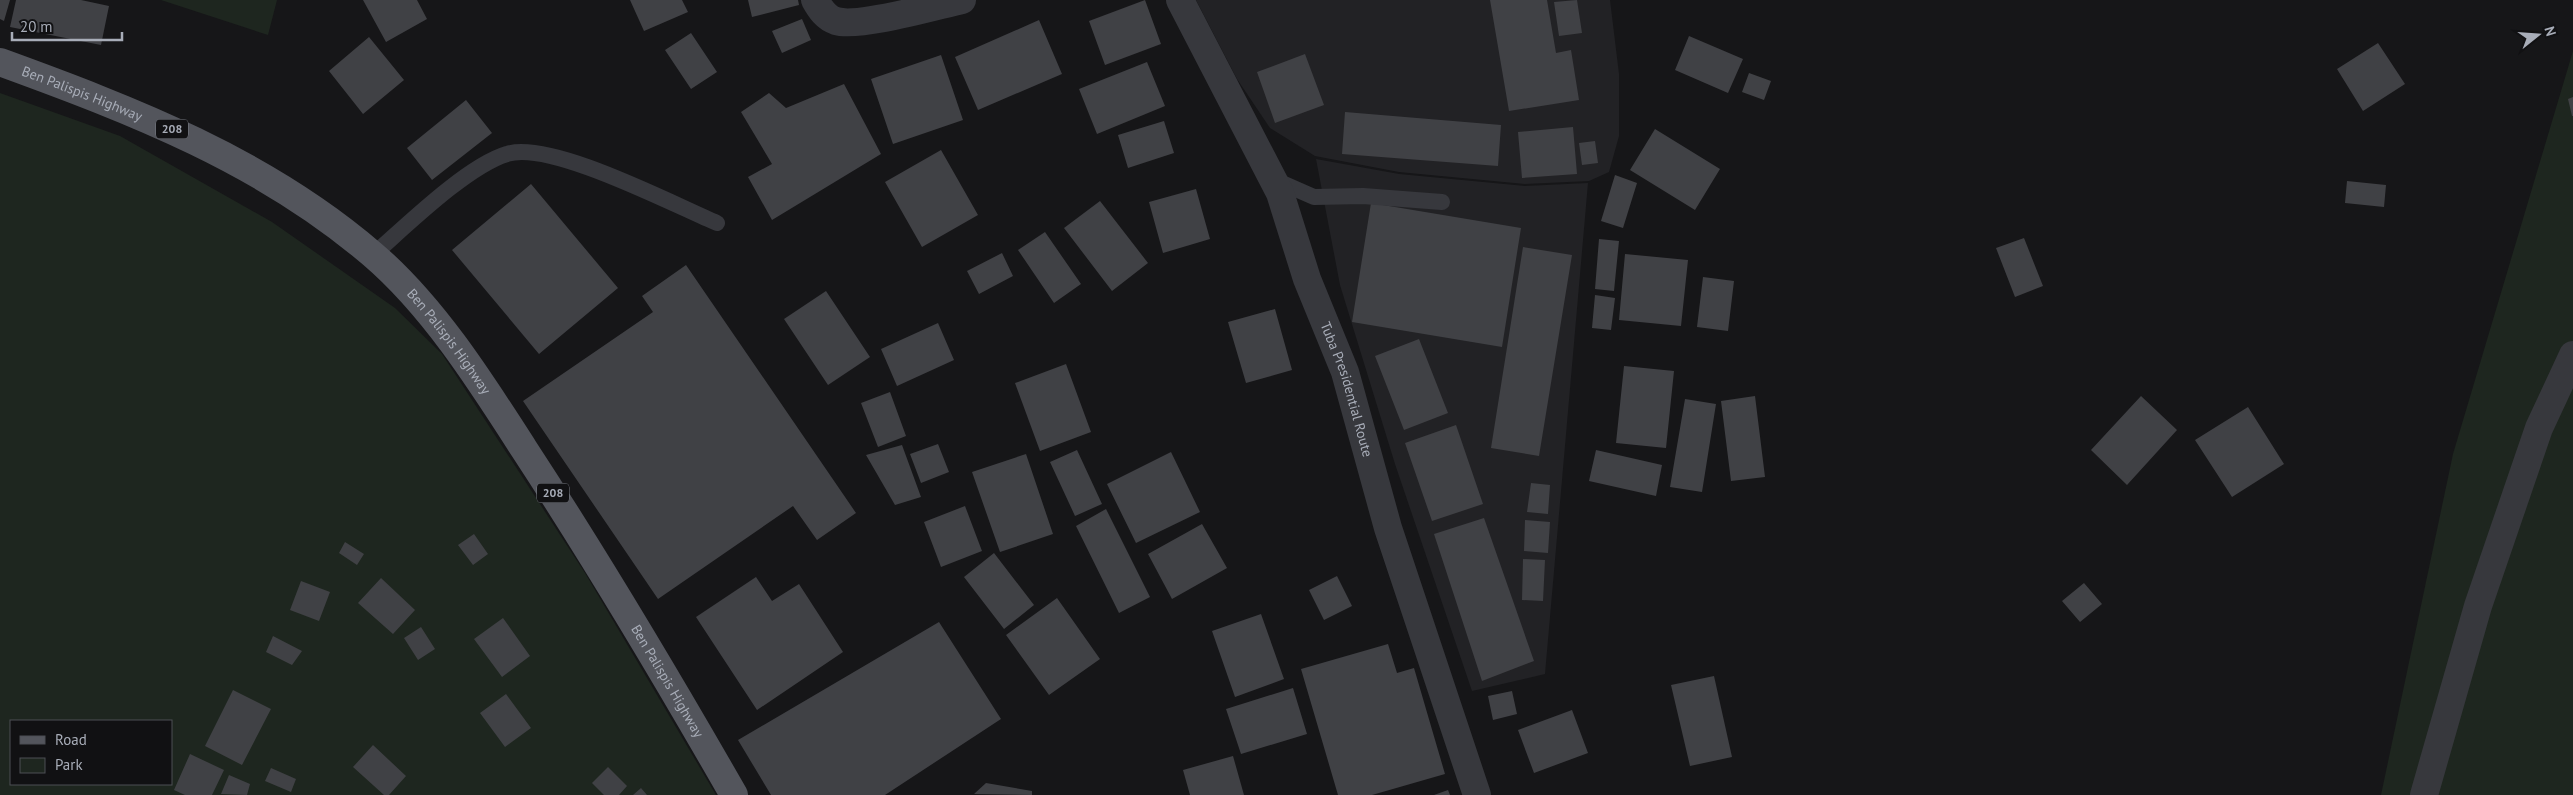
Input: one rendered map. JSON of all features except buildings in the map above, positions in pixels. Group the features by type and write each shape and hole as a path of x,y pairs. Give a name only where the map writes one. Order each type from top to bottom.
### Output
{"main road":[{"name":"Ben Palispis Highway","path":"0,62 169,128 239,162 282,187 373,255 425,309 472,368 589,547 734,795"}],"street":[{"path":"815,0 826,17 837,22 856,23 962,0"},
{"name":"Tuba Presidential Route","path":"1180,0 1280,193 1307,279 1345,372 1388,528 1477,795"},
{"path":"2424,795 2478,606 2539,428 2573,355"}],"lane":[{"path":"373,255 437,200 483,165 507,154 524,152 555,156 587,167 717,223"},
{"path":"1273,179 1314,198 1363,196 1442,202"}],"shaded area":[{"path":"1196,0 1610,0 1619,74 1619,136 1609,172 1589,181 1525,184 1399,172 1315,156 1270,128 1237,79"},
{"path":"1316,159 1399,174 1525,186 1588,183 1545,674 1472,691 1395,464 1340,285"}],"green space":[{"path":"161,0 277,0 268,35"},
{"path":"2573,51 2573,795 2381,795 2453,454"},
{"path":"0,93 120,136 272,222 395,308 442,354 585,573 716,795 0,795"}]}
